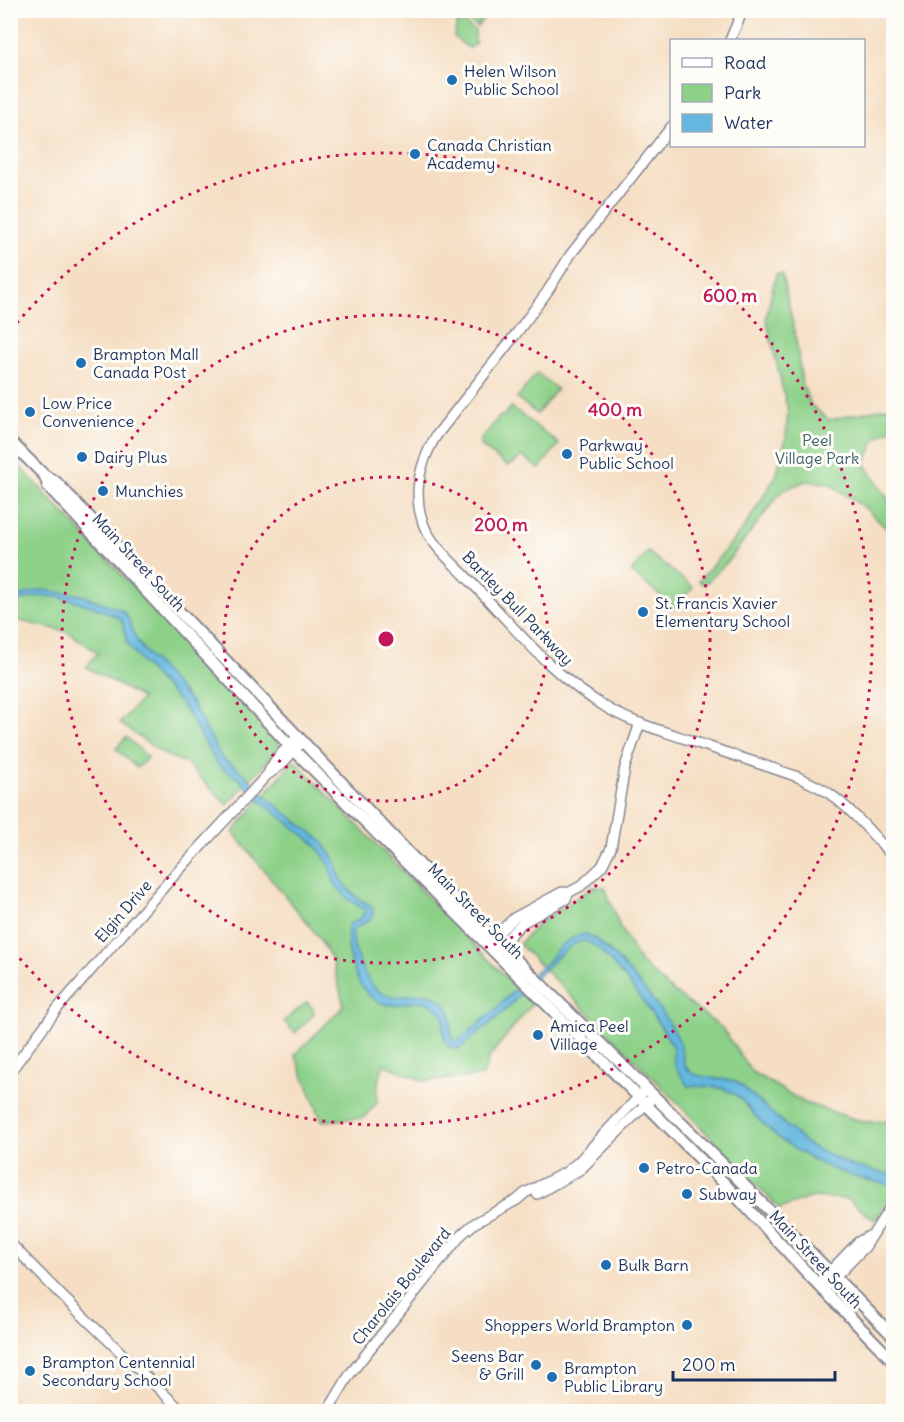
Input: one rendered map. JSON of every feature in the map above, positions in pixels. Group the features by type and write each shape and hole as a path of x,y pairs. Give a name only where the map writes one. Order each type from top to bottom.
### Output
{"main road":[{"name":"Main Street South","path":"10,441 45,476 56,482 518,969 646,1097 892,1335"},
{"name":"Main Street South","path":"45,476 48,486 292,747 494,944"},
{"name":"Main Street South","path":"646,1097 820,1287 894,1362"},
{"path":"878,1346 892,1335"}],"street":[{"path":"730,39 743,10"},
{"name":"Bartley Bull Parkway","path":"670,129 571,254 516,334 436,436 426,453 418,477 419,508 423,525 443,553 547,663 570,683 611,710 640,723 798,777 816,786 846,808 894,858"},
{"path":"494,944 522,923 566,899 568,893 592,877 602,866 611,848 625,767 640,723"},
{"name":"Elgin Drive","path":"10,1072 57,1009 166,884 267,776 276,759 300,738"},
{"name":"Charolais Boulevard","path":"327,1412 350,1374 462,1234 475,1223 517,1200 525,1193 566,1172 646,1097"},
{"path":"820,1287 858,1242 873,1234 894,1201"},
{"path":"10,1243 183,1412"}],"green space":[{"path":"456,11 490,11 477,27"},
{"path":"458,19 475,31 475,44 470,48 454,37"},
{"name":"Peel Village Park","path":"776,274 782,274 796,339 802,384 811,405 829,420 893,406 893,428 876,438 865,464 893,507 893,535 865,508 828,483 805,481 782,491 729,560 704,585 699,581 744,528 776,476 786,438 788,411 766,318"},
{"path":"537,373 557,389 537,414 517,398"},
{"path":"511,407 559,444 539,469 522,456 507,466 481,446 480,441 500,416 504,416"},
{"path":"10,456 281,746 227,805 186,763 163,754 120,723 142,698 86,667 98,653 68,632 11,619"},
{"path":"648,552 693,587 676,608 631,572"},
{"path":"126,737 148,757 137,768 116,749"},
{"path":"294,760 532,1004 490,1056 483,1076 423,1081 384,1064 378,1081 377,1103 363,1118 322,1121 295,1055 344,1006 332,959 317,935 233,832"},
{"path":"593,887 605,887 619,925 640,962 671,990 722,1028 752,1072 805,1103 864,1122 893,1121 893,1190 874,1220 848,1199 812,1197 780,1209 519,944 539,923"},
{"path":"307,1002 314,1014 295,1033 284,1021"}],"water":[{"path":"41,590 81,595 122,610 145,652 191,702 221,757 243,773 271,801 322,841 335,860 340,877 350,891 369,904 374,911 371,918 353,930 353,940 356,955 363,970 373,986 384,994 395,997 427,994 438,998 450,1012 452,1040 458,1041 547,962 560,946 576,936 586,934 596,940 623,965 664,1015 681,1045 684,1063 688,1070 701,1076 737,1082 808,1145 852,1166 893,1175 893,1185 840,1172 806,1156 776,1135 739,1097 729,1091 714,1087 688,1086 676,1068 673,1048 668,1038 632,987 603,954 591,944 583,941 564,951 501,1014 459,1049 449,1047 444,1035 444,1015 437,1008 425,1001 393,1005 381,1003 370,996 362,987 351,963 348,936 348,925 361,918 366,911 348,899 335,884 328,862 315,844 257,798 239,779 218,765 183,706 142,663 127,643 122,621 118,617 82,603 53,596 36,597 11,604 10,598"}],"place":[{"name":"Helen Wilson Public School","path":"452,80"},
{"name":"Canada Christian Academy","path":"415,154"},
{"name":"Brampton Mall Canada P0st","path":"81,363"},
{"name":"Low Price Convenience","path":"30,412"},
{"name":"Parkway Public School","path":"567,454"},
{"name":"Dairy Plus","path":"82,457"},
{"name":"Munchies","path":"103,491"},
{"name":"St. Francis Xavier Elementary School","path":"643,612"},
{"name":"Amica Peel Village","path":"538,1035"},
{"name":"Petro-Canada","path":"644,1168"},
{"name":"Subway","path":"687,1194"},
{"name":"Bulk Barn","path":"606,1265"},
{"name":"Shoppers World Brampton","path":"687,1325"},
{"name":"Seens Bar & Grill","path":"536,1365"},
{"name":"Brampton Centennial Secondary School","path":"30,1371"},
{"name":"Brampton Public Library","path":"552,1377"}]}
